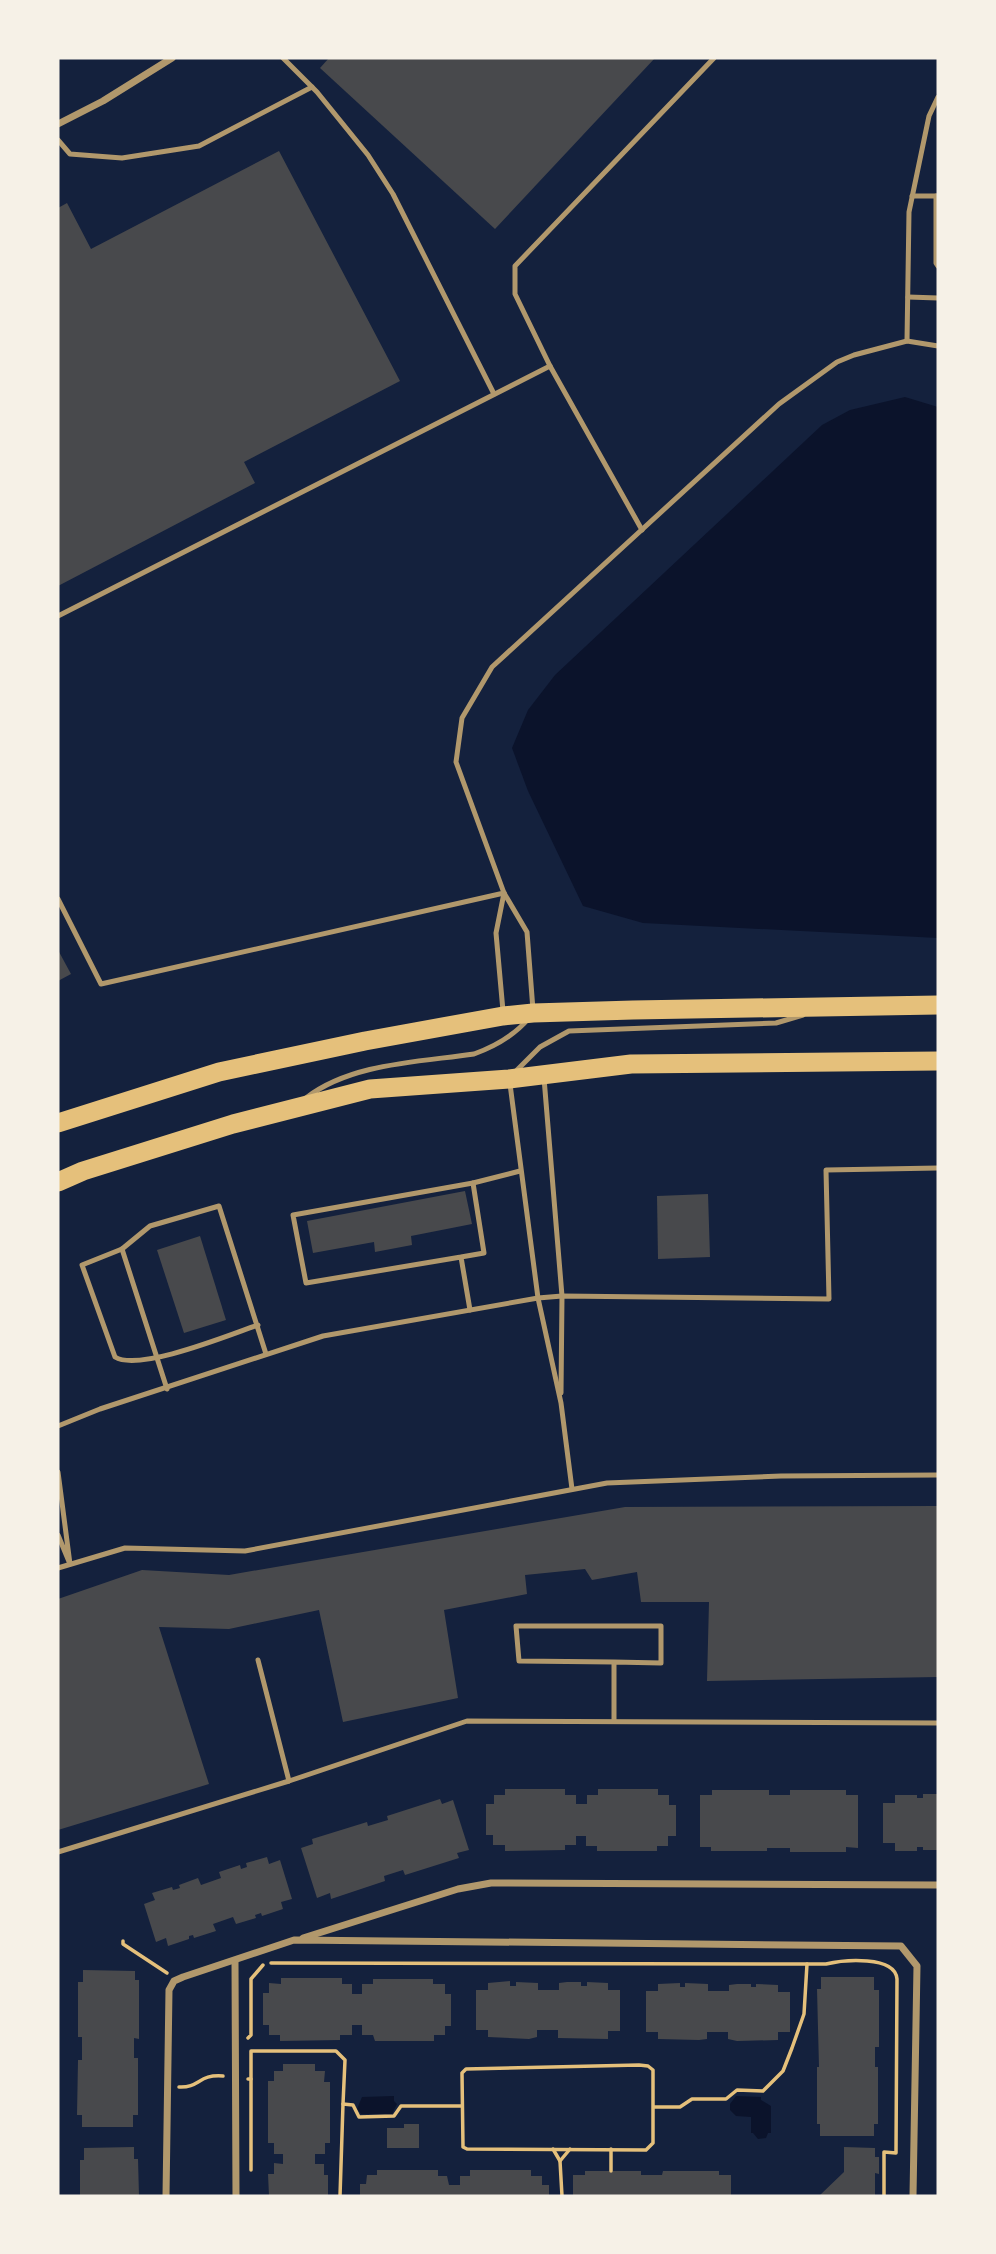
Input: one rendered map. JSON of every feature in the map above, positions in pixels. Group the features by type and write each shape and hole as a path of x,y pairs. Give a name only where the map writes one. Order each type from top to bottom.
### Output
{"highway":[{"path":"58,1123 219,1072 365,1041 503,1016 533,1013 938,1005"},
{"path":"58,1182 83,1171 233,1124 370,1089 509,1079 631,1064 938,1061"}],"street":[{"path":"58,124 103,101 172,58"},
{"path":"166,2196 169,1990 178,1979 458,1889 491,1883 938,1885"},
{"path":"294,1940 901,1946 917,1966 913,2196"},
{"path":"235,1961 236,2196"}],"lane":[{"path":"283,58 312,87 368,155 393,194 494,394"},
{"path":"642,530 550,366 515,294 515,266 714,58"},
{"path":"58,140 70,154 122,158 199,146 312,87"},
{"path":"907,341 909,212 929,116 938,97"},
{"path":"929,116 938,117"},
{"path":"912,196 937,196 938,267"},
{"path":"908,297 938,298"},
{"path":"293,1109 321,1087 339,1078 362,1071 474,1054 489,1049 506,1040 533,1013 527,932 504,893 456,762 463,719 492,667 779,404 837,362 907,341 938,346"},
{"path":"58,616 550,366"},
{"path":"58,899 100,984 504,893"},
{"path":"503,1016 496,933 504,893"},
{"path":"572,1489 561,1403 538,1298 509,1079 540,1047 569,1031 776,1023 794,1019 817,1006"},
{"path":"544,1075 562,1296 561,1403"},
{"path":"58,1426 100,1409 323,1336 538,1298 829,1298 826,1170 938,1168"},
{"path":"473,1183 484,1253 306,1283 293,1215 473,1183 520,1171"},
{"path":"258,1325 157,1358 127,1362 115,1357 82,1265 122,1249 150,1226 219,1206 258,1325 266,1354"},
{"path":"122,1249 167,1389"},
{"path":"461,1257 470,1310"},
{"path":"58,1472 70,1564"},
{"path":"58,1568 125,1548 245,1551 607,1483 781,1476 938,1475"},
{"path":"58,1535 70,1564"},
{"path":"516,1626 661,1626 661,1662 614,1662 519,1661 516,1626"},
{"path":"258,1660 289,1781"},
{"path":"614,1662 614,1720"},
{"path":"58,1852 289,1781 467,1721 938,1723"}],"path":[{"path":"122,1941 178,1979"},
{"path":"246,2039 251,2035 251,1979 262,1965 270,1962 807,1965 884,1962 896,1972 896,2153 884,2152 884,2196"},
{"path":"654,2107 680,2107 692,2099 726,2099 737,2090 763,2091 783,2071 804,2014 807,1965"},
{"path":"251,2079 251,2051 336,2051 345,2060 340,2196"},
{"path":"648,2066 653,2070 654,2107 653,2143 646,2150 467,2149 462,2144 462,2073 466,2069 648,2066"},
{"path":"343,2104 353,2105 359,2117 394,2116 401,2106 462,2106"},
{"path":"552,2149 561,2161 562,2196"},
{"path":"561,2161 570,2149"},
{"path":"611,2149 611,2171"}],"water":[{"path":"905,397 938,407 938,938 643,923 583,906 528,791 512,748 528,710 555,675 822,425 850,410"},
{"path":"394,2096 397,2104 392,2114 361,2114 357,2109 362,2097"},
{"path":"736,2096 761,2097 761,2100 771,2106 771,2133 768,2133 766,2138 758,2139 751,2133 751,2117 736,2116 730,2110 730,2104"}],"building":[{"path":"329,58 655,58 495,229 320,68"},
{"path":"279,151 400,381 244,462 255,483 58,586 58,208 67,203 91,249"},
{"path":"58,950 71,974 58,981"},
{"path":"465,1191 472,1224 411,1236 412,1245 375,1252 374,1242 313,1253 307,1221"},
{"path":"708,1194 710,1257 658,1259 657,1196"},
{"path":"200,1236 226,1320 184,1333 157,1250"},
{"path":"938,1506 938,1677 707,1681 709,1602 641,1602 637,1572 592,1580 585,1569 525,1575 527,1594 444,1610 458,1698 343,1722 319,1610 229,1629 159,1627 209,1784 58,1830 58,1599 142,1570 229,1575 625,1507"},
{"path":"505,1789 565,1789 565,1795 576,1795 576,1804 587,1804 587,1795 598,1795 598,1789 658,1789 658,1795 669,1795 669,1805 676,1805 676,1836 668,1836 668,1846 657,1846 657,1851 597,1851 597,1846 586,1846 586,1836 576,1836 576,1845 565,1845 565,1850 505,1851 505,1845 493,1845 493,1835 486,1835 486,1804 494,1804 494,1795 505,1795"},
{"path":"712,1790 769,1790 769,1795 790,1795 790,1790 846,1790 846,1795 858,1795 858,1848 846,1847 846,1852 790,1852 790,1848 767,1848 767,1851 711,1851 711,1847 700,1847 700,1795 712,1795"},
{"path":"923,1794 938,1794 938,1850 923,1850 923,1847 917,1847 917,1851 895,1851 895,1843 883,1843 883,1803 895,1803 895,1795 917,1795 917,1798 923,1798"},
{"path":"440,1799 442,1804 453,1800 469,1850 457,1853 459,1858 405,1875 403,1870 384,1876 385,1881 331,1899 330,1893 317,1898 301,1848 313,1844 312,1839 367,1822 368,1826 388,1820 387,1816"},
{"path":"267,1857 269,1864 280,1860 292,1899 281,1902 283,1909 262,1916 261,1913 255,1915 256,1918 236,1924 233,1917 213,1924 216,1931 194,1938 193,1935 189,1936 189,1939 168,1946 166,1938 156,1942 144,1904 155,1900 152,1893 172,1887 173,1890 180,1888 179,1885 198,1878 201,1885 221,1878 219,1872 240,1865 241,1869 247,1867 246,1863"},
{"path":"83,1970 135,1971 135,1980 139,1980 139,2039 134,2038 134,2058 138,2058 138,2115 133,2115 133,2127 82,2127 82,2115 77,2115 78,2060 82,2060 82,2037 78,2037 78,1982 83,1982"},
{"path":"821,1977 874,1977 874,1990 879,1990 879,2047 875,2047 875,2067 878,2067 878,2124 874,2124 874,2136 820,2136 820,2124 817,2124 817,1989 821,1989"},
{"path":"281,1978 342,1978 342,1984 352,1984 352,1994 362,1994 362,1984 373,1984 373,1979 433,1979 433,1984 445,1984 445,1994 451,1994 451,2026 445,2026 445,2035 434,2035 434,2041 375,2041 373,2035 362,2035 362,2025 352,2025 352,2035 340,2035 340,2040 280,2041 280,2035 269,2035 269,2025 263,2025 263,1993 269,1993 269,1983 281,1984"},
{"path":"510,1981 510,1986 516,1986 516,1982 538,1983 538,1990 559,1990 559,1983 567,1982 581,1982 581,1986 587,1986 587,1982 608,1983 608,1990 620,1990 620,2031 608,2031 608,2039 558,2038 558,2030 537,2030 537,2037 529,2039 488,2037 488,2030 476,2030 476,1990 488,1990 488,1983"},
{"path":"680,1983 680,1987 685,1987 685,1983 708,1984 708,1991 729,1991 729,1985 737,1984 751,1984 751,1987 756,1987 756,1984 778,1985 778,1992 790,1992 790,2032 778,2032 778,2040 737,2041 728,2039 728,2032 707,2032 707,2039 699,2040 658,2039 658,2032 646,2032 646,1991 658,1991 658,1984"},
{"path":"283,2064 315,2064 315,2071 325,2071 324,2082 330,2082 330,2143 325,2143 325,2154 315,2154 315,2164 324,2164 324,2175 328,2175 328,2196 269,2196 268,2174 274,2174 274,2163 283,2164 283,2154 274,2154 274,2143 268,2143 268,2081 274,2081 274,2071 283,2071"},
{"path":"404,2124 419,2124 419,2148 387,2148 387,2128 404,2128"},
{"path":"134,2147 134,2159 138,2159 139,2196 80,2196 80,2160 84,2160 84,2148"},
{"path":"844,2147 875,2148 875,2157 879,2157 879,2174 875,2173 875,2196 819,2196 844,2172"},
{"path":"377,2170 438,2170 438,2176 447,2176 449,2185 460,2185 460,2176 470,2176 470,2170 531,2170 531,2176 542,2176 542,2185 549,2185 549,2196 360,2196 360,2184 366,2184 367,2175 377,2175"},
{"path":"585,2171 641,2171 641,2175 662,2175 663,2171 719,2171 719,2175 731,2175 731,2196 573,2196 573,2175 585,2175"}]}
